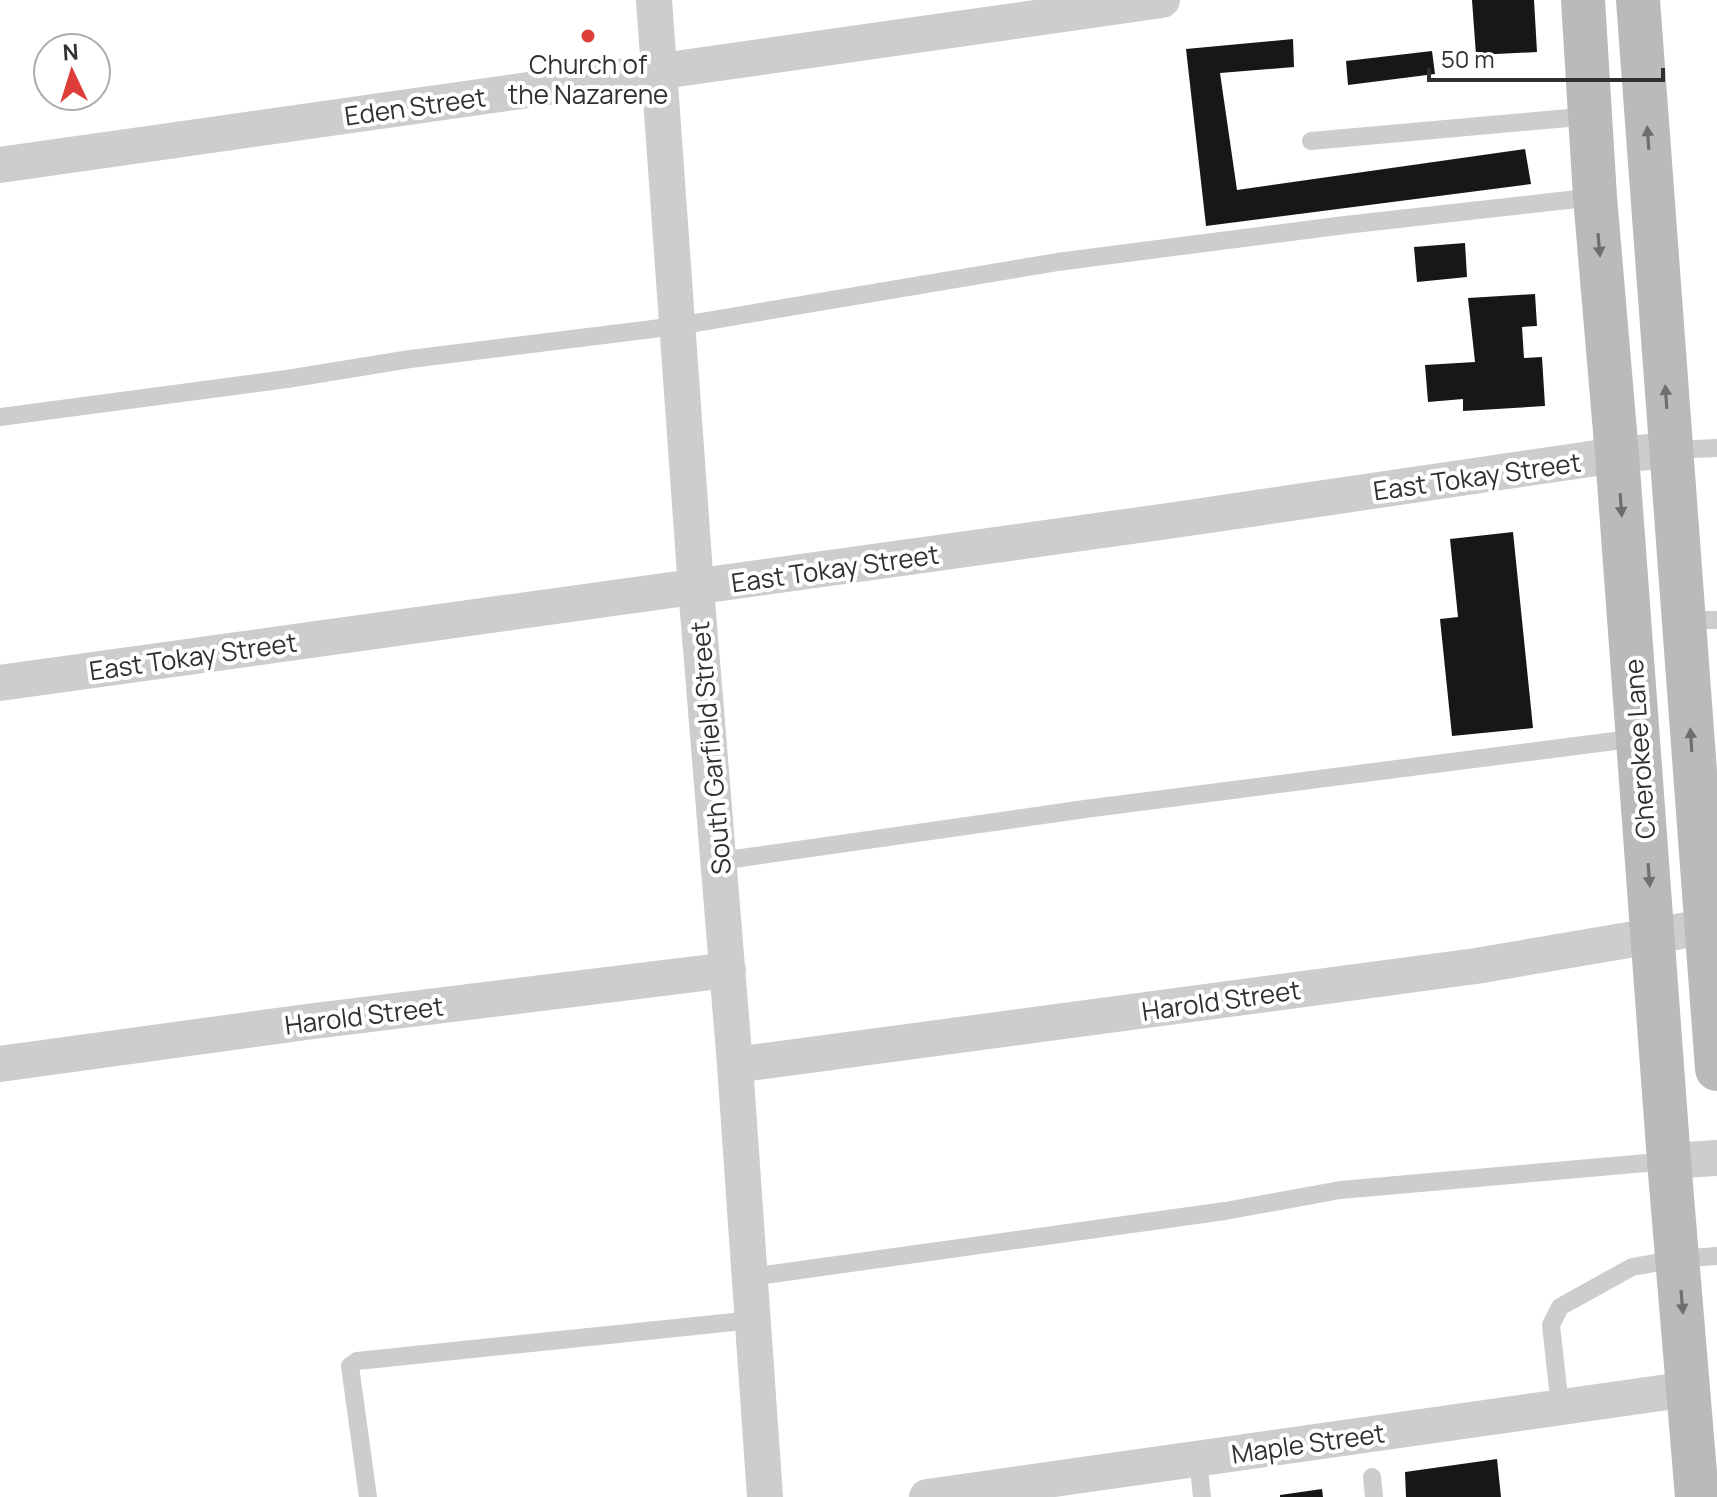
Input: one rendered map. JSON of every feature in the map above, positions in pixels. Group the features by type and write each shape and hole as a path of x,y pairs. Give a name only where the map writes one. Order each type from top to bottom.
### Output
{"main road":[{"name":"Cherokee Lane","path":"1583,0 1595,197 1669,1161 1697,1257 1689,1389 1697,1497"},
{"name":"Cherokee Lane","path":"1638,0 1670,450 1700,620 1707,808 1705,927 1716,1052"}],"street":[{"name":"South Garfield Street","path":"654,0 765,1497"},
{"name":"Eden Street","path":"0,165 1162,0"},
{"name":"East Tokay Street","path":"0,683 1670,450"},
{"name":"Harold Street","path":"735,1065 1476,966 1705,927"},
{"name":"Harold Street","path":"0,1064 306,1022 728,970"},
{"path":"1669,1161 1717,1158"},
{"name":"Maple Street","path":"927,1497 1689,1389"}],"lane":[{"path":"1311,141 1590,116"},
{"path":"0,417 287,379 410,359 677,326 1057,262 1595,197"},
{"path":"1670,450 1717,448"},
{"path":"720,861 1085,809 1638,738"},
{"path":"750,1277 1225,1211 1340,1190 1669,1161"},
{"path":"1560,1407 1551,1325 1560,1307 1632,1267 1697,1257"},
{"path":"368,1497 350,1366 365,1360 753,1320"},
{"path":"1198,1459 1202,1497"},
{"path":"1372,1477 1374,1497"}],"building":[{"path":"1472,0 1534,0 1537,52 1476,55"},
{"path":"1293,39 1294,67 1220,73 1237,190 1525,149 1531,184 1206,226 1186,49"},
{"path":"1432,51 1435,74 1348,85 1346,61"},
{"path":"1465,243 1467,277 1417,282 1414,247"},
{"path":"1535,294 1537,326 1522,327 1524,358 1542,357 1545,406 1463,411 1463,399 1428,402 1425,365 1475,362 1468,298"},
{"path":"1513,532 1533,728 1452,736 1440,619 1458,617 1450,539"},
{"path":"1497,1459 1501,1497 1406,1497 1405,1472"},
{"path":"1322,1489 1323,1497 1280,1497 1280,1495"}],"place":[{"name":"Church of the Nazarene","path":"588,36"}]}
